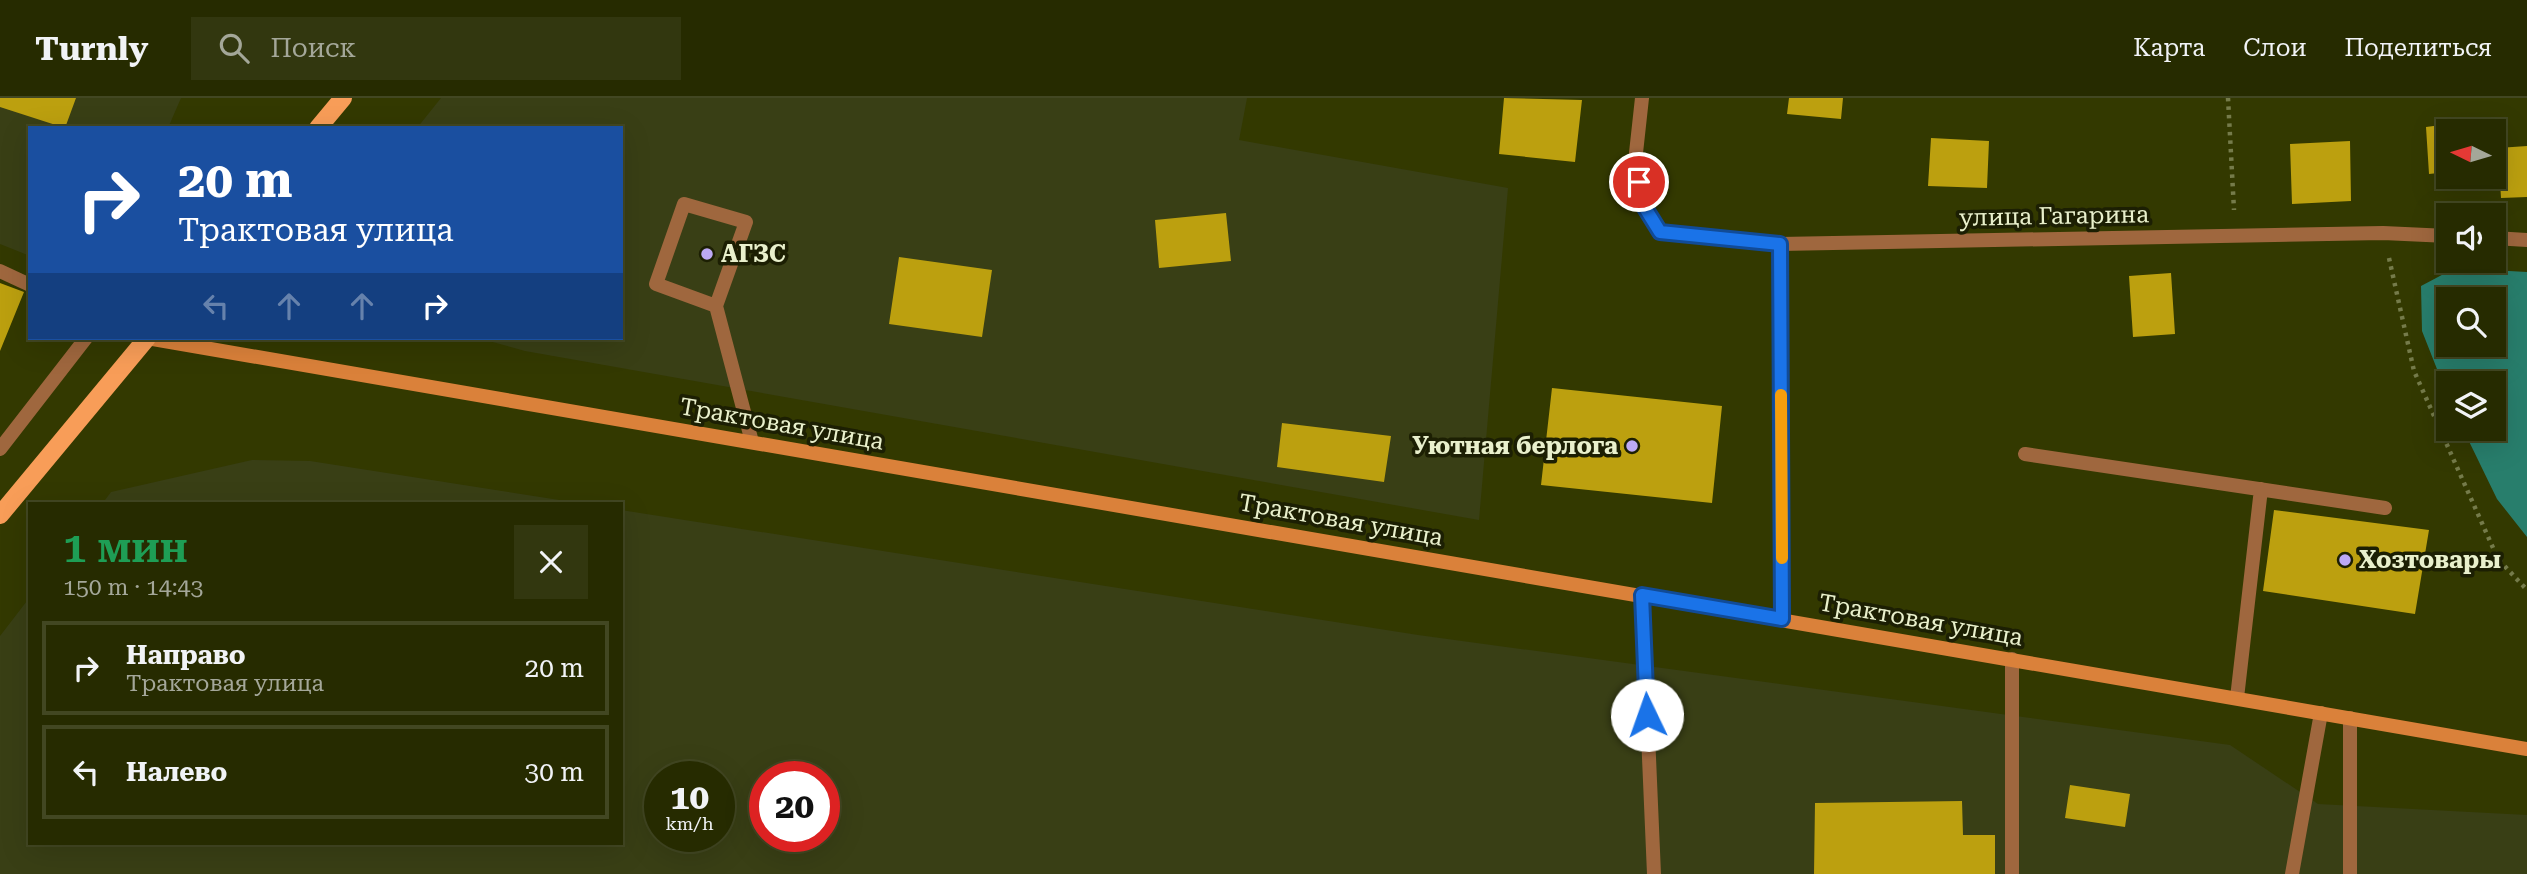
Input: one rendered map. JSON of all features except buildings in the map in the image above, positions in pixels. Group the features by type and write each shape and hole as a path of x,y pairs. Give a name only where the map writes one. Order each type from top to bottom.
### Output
{"main road":[{"path":"320,126 342,98"},
{"path":"0,515 145,340"}],"street":[{"name":"улица Гагарина","path":"1642,98 1635,162 1642,203 1660,232 1780,244 2383,233 2436,235"},
{"path":"716,306 656,284 684,204 746,222 716,306 752,442"},
{"path":"2506,239 2527,240"},
{"path":"1780,244 1782,619"},
{"path":"0,271 28,284"},
{"path":"0,449 84,340"},
{"name":"Трактовая улица","path":"159,340 2527,749"},
{"path":"2025,454 2385,508"},
{"path":"2237,698 2261,489"},
{"path":"1642,595 1654,874"},
{"path":"2011,874 2012,659"},
{"path":"2292,874 2321,713"},
{"path":"2350,718 2350,874"}],"path":[{"path":"2228,98 2235,236"},
{"path":"2383,233 2414,371 2498,559 2527,590"}],"shaded area":[{"path":"0,98 181,98 169,126 28,126 28,255 0,244"},
{"path":"441,98 1247,98 1239,140 1508,188 1479,520 525,351 485,340 623,340 623,126 419,126"},
{"path":"252,460 310,461 572,502 104,502 111,492"},
{"path":"623,510 1418,635 2230,745 2318,804 2527,815 2527,874 0,874 0,636 28,600 28,845 623,845"}],"water":[{"path":"2527,272 2527,537 2497,499 2469,441 2506,441 2506,371 2438,371 2422,331 2421,286 2446,273"}],"slow traffic":[{"path":"1781,395 1782,558"}],"place":[{"name":"АГЗС","path":"707,254"},
{"name":"Уютная берлога","path":"1632,446"},
{"name":"Хозтовары","path":"2345,560"}],"route":[{"path":"1639,182 1642,203 1660,232 1780,244 1782,619 1642,595 1647,715"}]}
